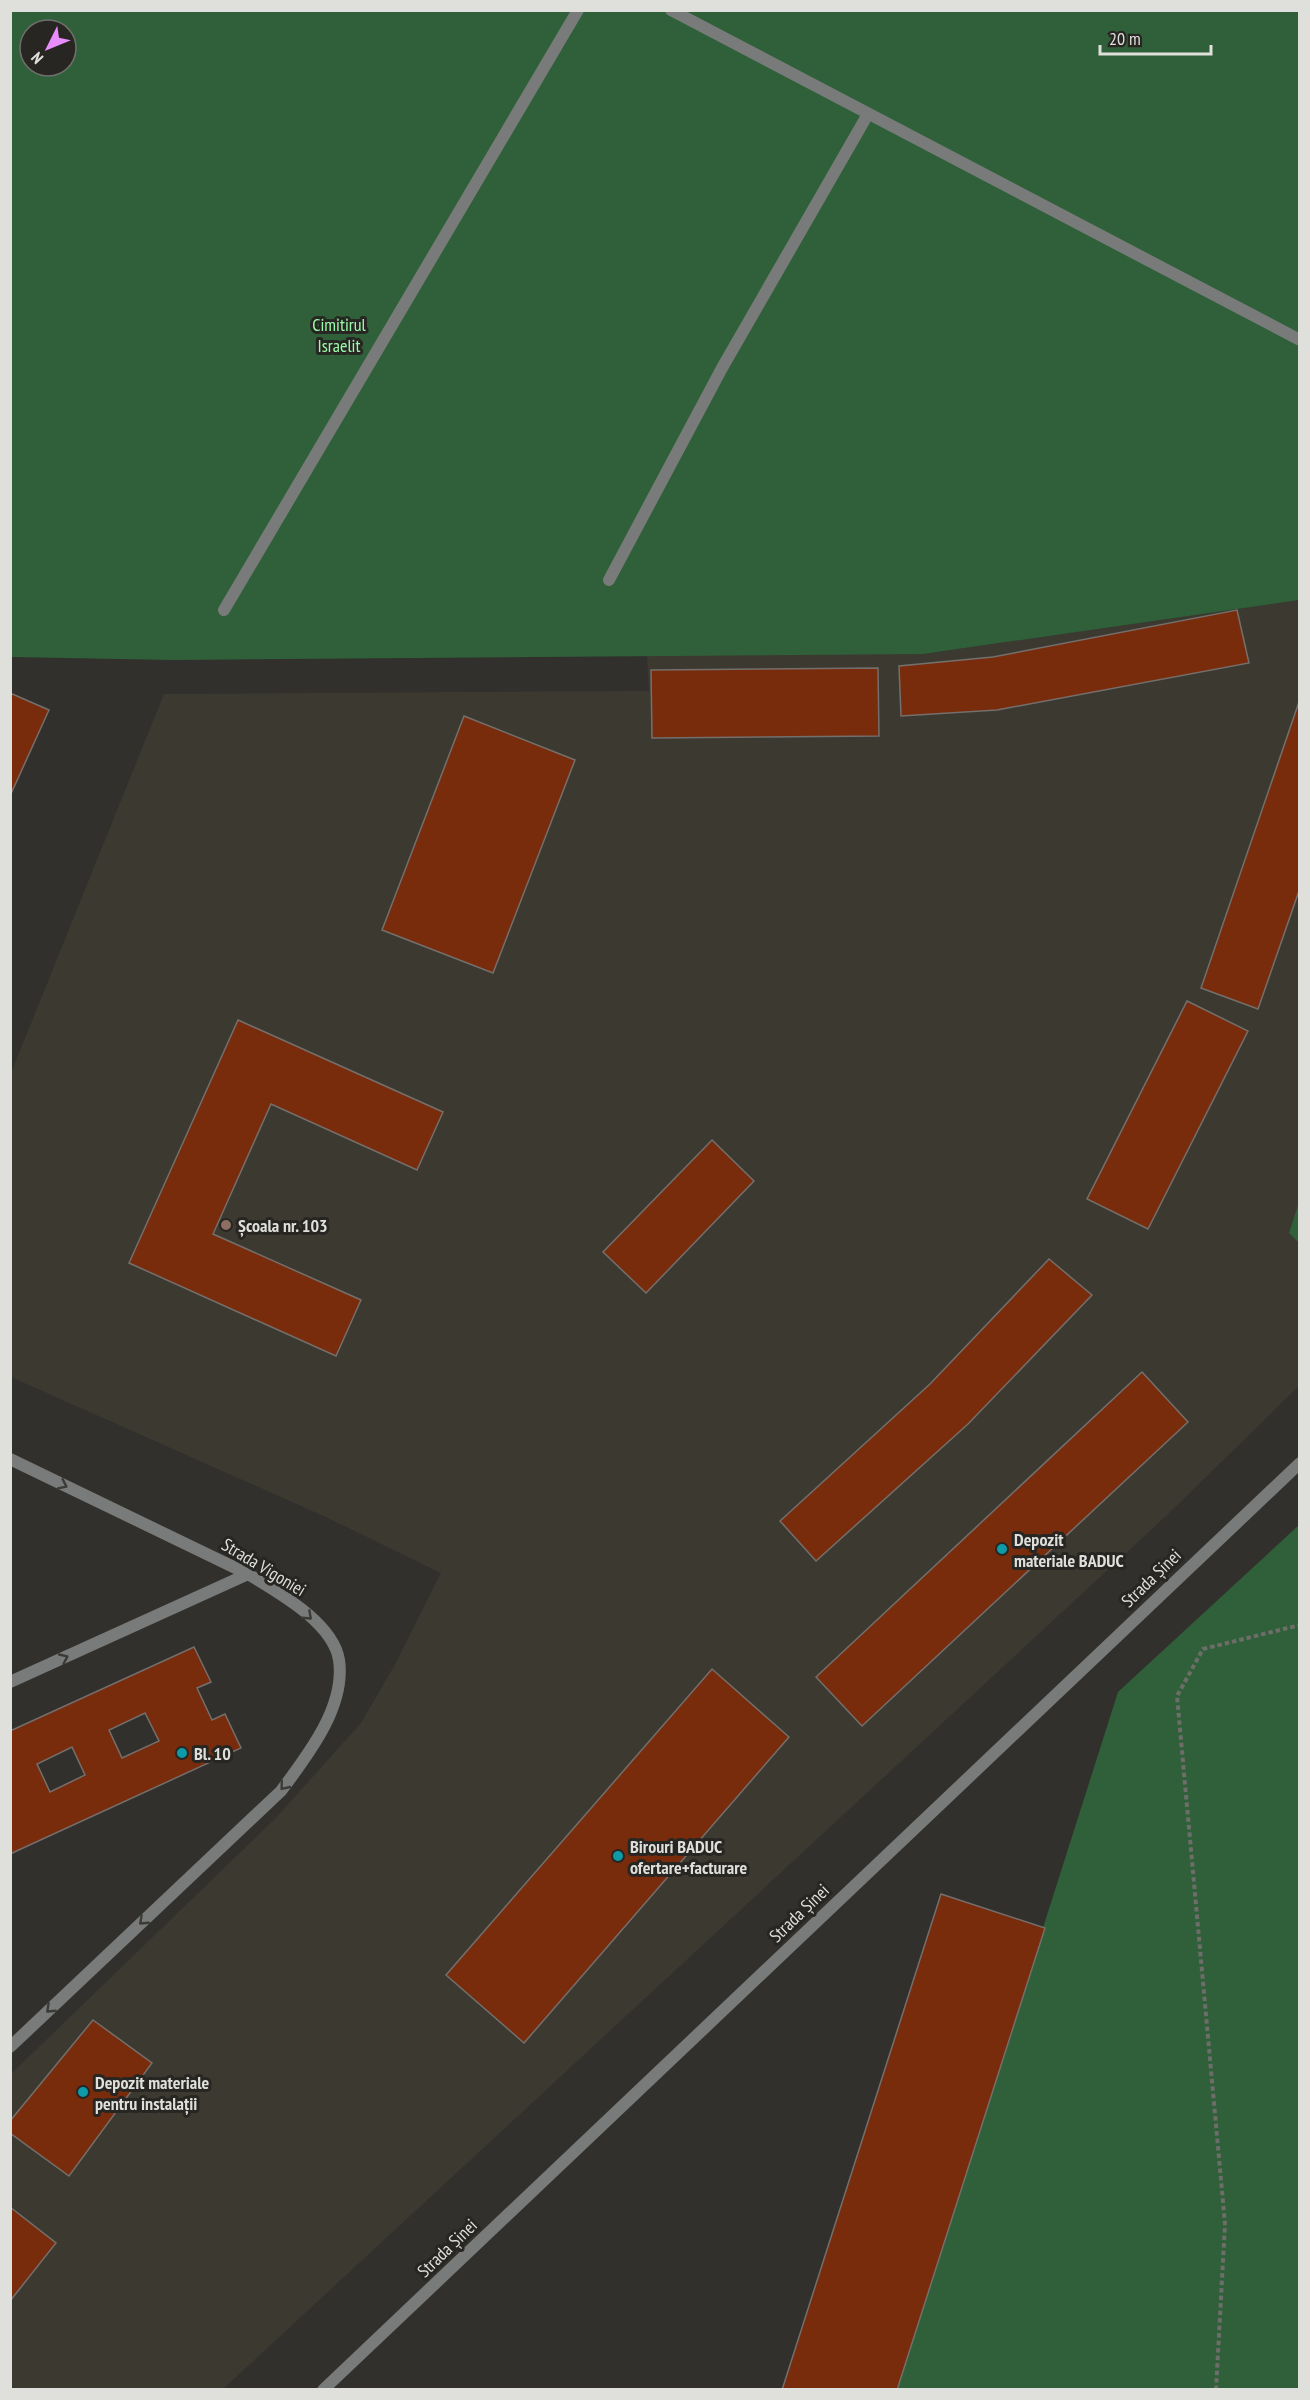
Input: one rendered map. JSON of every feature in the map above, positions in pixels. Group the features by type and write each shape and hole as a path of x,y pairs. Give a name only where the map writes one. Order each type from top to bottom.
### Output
{"street":[{"path":"224,610 578,10"},
{"path":"671,10 1299,340"},
{"path":"609,580 723,368 868,114"},
{"name":"Strada Vigoniei","path":"10,1459 248,1574 298,1606 319,1625 333,1645 339,1660 338,1687 329,1712 308,1755 280,1791 10,2047"},
{"name":"Strada Șinei","path":"323,2390 1299,1463"},
{"path":"10,1682 248,1574"}],"path":[{"path":"1216,2390 1225,2224 1177,1696 1203,1649 1299,1625"}],"shaded area":[{"path":"1299,600 1300,1202 1289,1233 1299,1243 1299,1386 1166,1516 223,2389 11,2389 11,2074 275,1819 361,1723 396,1663 441,1573 328,1518 11,1377 11,1073 164,694 649,691 647,654 923,654"}],"green space":[{"name":"Cimitirul Israelit","path":"11,11 1299,11 1299,600 923,654 175,660 11,657"},
{"path":"1299,1202 1299,1243 1289,1233"},
{"path":"1299,1525 1299,2389 896,2390 1118,1692"}],"building":[{"path":"1237,610 1249,663 997,710 901,716 899,666 993,657"},
{"path":"878,668 879,736 652,738 651,670"},
{"path":"10,693 49,710 10,796"},
{"path":"1300,699 1300,888 1258,1009 1201,988"},
{"path":"464,716 575,760 493,973 382,930"},
{"path":"1187,1001 1248,1031 1148,1229 1087,1199"},
{"path":"238,1020 443,1112 417,1170 271,1104 213,1234 361,1300 336,1356 129,1263"},
{"path":"712,1140 754,1181 646,1293 603,1252"},
{"path":"1049,1259 1092,1295 968,1424 816,1561 780,1521 930,1384"},
{"name":"Depozit materiale BADUC","path":"1142,1372 1188,1422 862,1726 816,1677"},
{"name":"Bl. 10","path":"194,1647 211,1682 197,1688 212,1720 225,1714 241,1748 10,1854 10,1731","holes":["145,1713 159,1741 122,1758 109,1730","72,1747 85,1775 50,1792 37,1764"]},
{"name":"Birouri BADUC ofertare+facturare","path":"712,1669 789,1737 524,2043 446,1975"},
{"path":"941,1894 1045,1928 897,2390 782,2390"},
{"name":"Depozit materiale pentru instalații","path":"93,2020 152,2063 69,2176 10,2133 10,2121"},
{"path":"10,2207 56,2243 10,2301"}],"place":[{"name":"Școala nr. 103","path":"226,1225"},
{"name":"Depozit materiale BADUC","path":"1002,1549"},
{"name":"Bl. 10","path":"182,1753"},
{"name":"Birouri BADUC ofertare+facturare","path":"618,1856"},
{"name":"Depozit materiale pentru instalații","path":"83,2092"}]}
